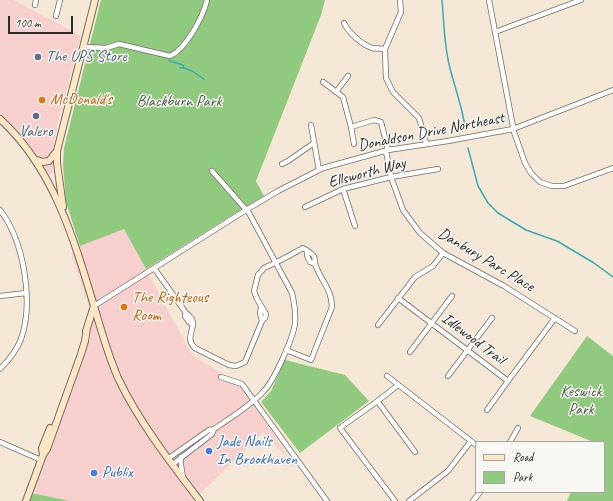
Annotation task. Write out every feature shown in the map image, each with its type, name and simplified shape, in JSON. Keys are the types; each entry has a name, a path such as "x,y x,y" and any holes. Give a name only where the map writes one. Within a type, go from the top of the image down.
{"main road":[{"path":"65,217 58,180 56,163 57,151 95,0"},
{"path":"0,119 16,135 34,158 65,217 75,244 104,340 118,378 143,422 200,501"},
{"path":"34,158 43,162 49,161 57,151"},
{"path":"42,171 48,176 58,180"},
{"path":"26,501 42,457 42,448 94,306"}],"street":[{"path":"56,16 60,0"},
{"path":"83,47 106,48 119,44 170,56 176,54 190,36 201,18 208,0"},
{"path":"400,0 401,12 385,49 386,78 389,86 400,101 419,118 426,143"},
{"path":"489,0 513,129 525,163 531,173 540,182 552,186 564,186 613,168"},
{"path":"495,32 581,0"},
{"path":"344,23 348,30 366,45 373,48 385,49"},
{"path":"336,92 348,76"},
{"path":"323,82 343,97 354,144"},
{"name":"Donaldson Drive Northeast","path":"94,306 246,210 278,191 319,170 387,150 513,129 613,90"},
{"name":"Danbury Parc Place","path":"351,127 374,120 381,122 391,177 403,210 420,233 443,253 504,286 575,331"},
{"path":"311,125 319,170"},
{"path":"282,164 314,143"},
{"name":"Ellsworth Way","path":"305,207 343,189 391,177 438,169"},
{"path":"170,461 209,430 214,429 264,391 273,379 286,350 295,323 292,292 246,210 212,171"},
{"path":"343,189 355,226"},
{"path":"0,210 12,230 18,246 24,274 26,293 26,310 21,339 15,350 0,369"},
{"path":"154,268 193,324 189,339 192,345 195,348 230,365 236,366 245,362 262,322 260,313 261,308 254,291 258,275 264,268 303,248 307,252 312,253 315,264 330,293 332,307 311,360 286,350"},
{"path":"378,325 415,277 433,266 443,253"},
{"path":"0,296 26,293"},
{"path":"410,352 452,296"},
{"name":"Idlewood Trail","path":"398,298 508,381 555,318"},
{"path":"448,376 492,318"},
{"path":"387,376 475,444"},
{"path":"220,377 242,384 327,501"},
{"path":"487,410 508,381"},
{"path":"395,501 340,428 369,406 378,402 398,386"},
{"path":"378,402 415,452"},
{"path":"511,441 518,428"},
{"path":"170,461 181,457 212,434 214,429"},
{"path":"409,501 448,471 471,441"},
{"path":"0,442 42,457"},
{"path":"181,457 183,478"},
{"path":"473,501 479,493"}],"shaded area":[{"path":"0,0 14,0 81,36 58,122 53,149 53,171 45,180 34,163 0,124"},
{"path":"124,228 192,355 224,375 238,381 289,458 262,433 193,501 70,501 31,493 80,354 89,307 71,253 80,246"}],"green space":[{"name":"Blackburn Park","path":"101,0 325,0 321,15 256,181 264,196 146,269 124,229 80,246 66,202 63,165 64,148"},
{"name":"Keswick Park","path":"587,336 613,356 613,501 567,501 571,493 605,493 605,441 591,441 530,416"},
{"path":"285,360 345,375 369,401 300,453 261,402 271,391"},
{"path":"31,493 70,501 27,501"}],"waterway":[{"path":"442,0 447,56 465,127"},
{"path":"169,60 183,65 184,68 192,71 204,79"},
{"path":"468,148 478,186 488,203 498,213 526,230 557,241 594,263 613,277"}],"place":[{"name":"The UPS Store","path":"38,57"},
{"name":"McDonald's","path":"42,100"},
{"name":"Valero","path":"36,116"},
{"name":"The Righteous Room","path":"124,307"},
{"name":"Jade Nails In Brookhaven","path":"209,451"},
{"name":"Publix","path":"94,473"}]}
